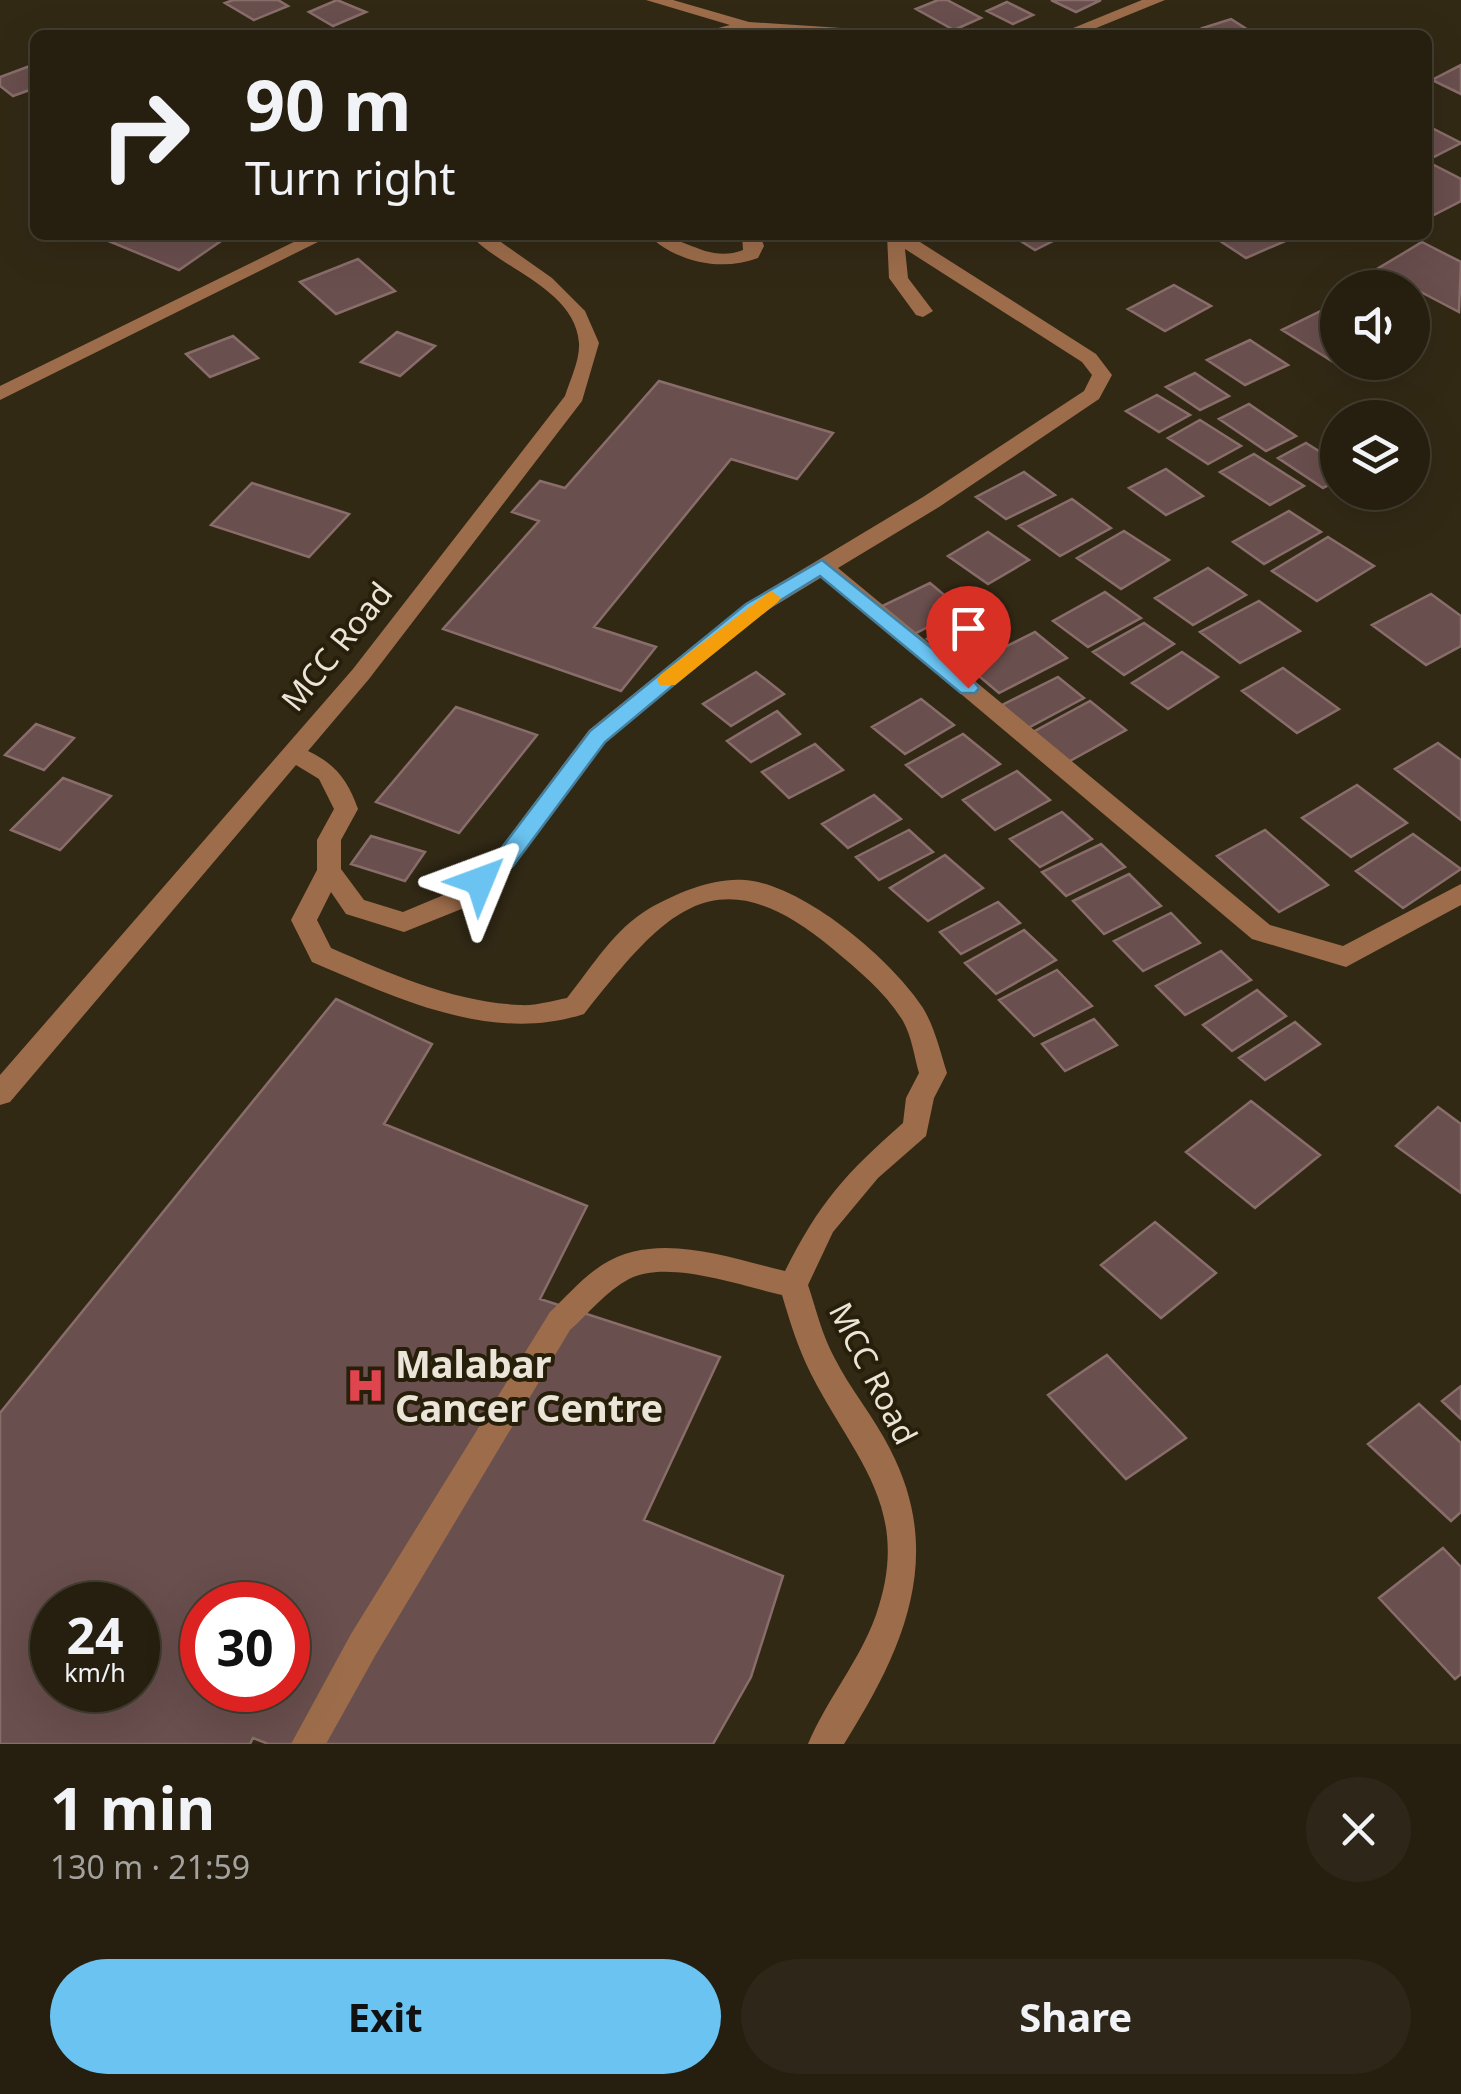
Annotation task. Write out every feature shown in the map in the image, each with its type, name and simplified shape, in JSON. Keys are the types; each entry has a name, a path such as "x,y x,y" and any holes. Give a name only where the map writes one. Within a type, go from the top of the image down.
{"street":[{"path":"654,0 784,30"},
{"path":"1077,30 1157,0"},
{"path":"730,30 755,26"},
{"path":"0,394 314,240"},
{"name":"MCC Road","path":"0,1094 362,674 575,397 589,345 583,319 564,298 486,240"},
{"path":"666,240 702,258 724,261 751,254 753,240"},
{"path":"896,240 897,278 908,297 923,310"},
{"path":"292,754 322,766 337,783 346,809 329,840 328,870 355,907 404,922 455,901 505,860 598,736 753,608 1062,419 1092,396 1102,375 1089,358 903,240"},
{"path":"822,566 1261,932 1346,958 1461,893"},
{"name":"MCC Road","path":"328,870 304,920 321,956 390,986 468,1008 523,1016 575,1007 638,928 717,892 748,889 779,902 856,952 914,1015 933,1073 920,1098 916,1128 868,1170 822,1224 793,1286 816,1352 882,1463 898,1510 904,1577 888,1635 825,1744"},
{"path":"308,1744 363,1645 560,1321 604,1281 631,1265 668,1260 793,1286"}],"building":[{"path":"278,0 288,6 254,20 225,3"},
{"path":"337,0 366,12 333,26 309,12"},
{"path":"947,0 981,18 954,30 916,9"},
{"path":"1051,0 1101,0 1076,12"},
{"path":"1007,2 1033,15 1013,24 987,11"},
{"path":"1231,19 1248,30 1206,30 1203,28"},
{"path":"1461,65 1461,94 1432,80"},
{"path":"30,66 30,90 13,96 0,86 0,77"},
{"path":"1432,128 1461,143 1432,158"},
{"path":"1432,166 1461,179 1461,201 1432,216"},
{"path":"106,240 221,241 179,270"},
{"path":"1019,240 1055,240 1035,250"},
{"path":"1219,240 1287,240 1246,258"},
{"path":"1422,242 1461,262 1459,312 1430,297 1430,270 1377,269"},
{"path":"358,259 395,291 336,314 300,282"},
{"path":"1174,285 1211,306 1165,331 1128,309"},
{"path":"1320,311 1320,354 1282,330"},
{"path":"397,332 435,346 400,376 361,362"},
{"path":"233,336 258,358 210,377 186,354"},
{"path":"1250,340 1288,365 1245,385 1207,360"},
{"path":"1195,373 1229,396 1200,410 1166,387"},
{"path":"659,381 833,433 797,479 731,459 594,627 656,647 621,691 443,629 539,521 512,512 540,481 565,488"},
{"path":"1157,395 1190,415 1159,432 1126,411"},
{"path":"1249,404 1296,436 1266,451 1219,419"},
{"path":"1200,420 1241,446 1208,464 1168,438"},
{"path":"1306,443 1320,452 1320,486 1278,458"},
{"path":"1254,454 1304,486 1270,505 1220,472"},
{"path":"1166,469 1203,496 1166,515 1129,488"},
{"path":"1024,472 1055,495 1006,519 976,497"},
{"path":"252,483 349,514 309,557 211,525"},
{"path":"1072,499 1111,528 1060,556 1019,526"},
{"path":"1289,511 1321,532 1264,564 1233,542"},
{"path":"1124,531 1169,560 1121,589 1077,558"},
{"path":"988,532 1029,560 988,584 948,556"},
{"path":"1328,537 1374,566 1317,601 1272,571"},
{"path":"1208,568 1246,595 1193,625 1155,598"},
{"path":"930,583 962,610 910,636 878,608"},
{"path":"1105,592 1141,618 1088,647 1053,621"},
{"path":"1431,594 1461,616 1461,646 1426,665 1372,625"},
{"path":"1259,601 1300,631 1240,663 1200,632"},
{"path":"972,614 1001,636 956,661 927,639"},
{"path":"1144,623 1174,644 1124,675 1093,652"},
{"path":"1035,632 1067,658 999,693 967,666"},
{"path":"1182,652 1218,677 1168,709 1132,683"},
{"path":"1283,668 1339,709 1297,733 1242,691"},
{"path":"756,672 784,694 731,726 703,704"},
{"path":"1058,677 1084,698 1028,728 1002,705"},
{"path":"921,699 954,725 905,754 872,727"},
{"path":"1090,701 1126,730 1068,762 1033,732"},
{"path":"456,707 537,735 459,833 376,802"},
{"path":"777,711 800,734 751,762 727,741"},
{"path":"36,724 74,738 44,770 5,755"},
{"path":"963,734 1000,764 942,797 906,765"},
{"path":"1438,743 1461,760 1461,820 1395,769"},
{"path":"815,744 843,770 789,798 762,772"},
{"path":"1017,771 1050,800 995,830 963,800"},
{"path":"63,778 111,796 60,850 11,830"},
{"path":"1357,785 1407,823 1351,857 1302,818"},
{"path":"874,795 901,819 848,848 822,824"},
{"path":"1062,812 1092,839 1040,867 1010,839"},
{"path":"909,830 933,852 879,880 856,857"},
{"path":"1265,830 1328,885 1279,912 1217,856"},
{"path":"1413,834 1461,869 1403,908 1356,871"},
{"path":"371,836 425,852 405,881 351,864"},
{"path":"1101,844 1125,867 1066,896 1042,872"},
{"path":"945,855 983,888 928,921 890,888"},
{"path":"1129,874 1161,906 1104,934 1073,901"},
{"path":"998,902 1020,923 961,954 940,932"},
{"path":"1171,913 1200,943 1143,971 1114,941"},
{"path":"1024,930 1056,960 996,994 965,963"},
{"path":"1221,951 1251,980 1185,1015 1156,986"},
{"path":"1057,970 1092,1006 1034,1036 999,1000"},
{"path":"1257,990 1286,1016 1232,1051 1203,1025"},
{"name":"Malabar Cancer Centre","path":"336,999 432,1044 384,1124 587,1206 540,1299 720,1357 644,1520 783,1576 751,1677 713,1744 268,1744 253,1738 250,1744 0,1744 0,1413"},
{"path":"1094,1019 1117,1045 1065,1071 1042,1044"},
{"path":"1295,1022 1320,1044 1265,1080 1239,1058"},
{"path":"1251,1101 1320,1155 1255,1208 1186,1152"},
{"path":"1438,1107 1461,1124 1461,1193 1396,1146"},
{"path":"1155,1222 1216,1273 1161,1318 1101,1265"},
{"path":"1107,1355 1186,1438 1126,1479 1048,1395"},
{"path":"1461,1386 1461,1419 1442,1401"},
{"path":"1419,1404 1461,1443 1461,1512 1451,1521 1368,1444"},
{"path":"1443,1548 1461,1567 1461,1674 1455,1679 1379,1598"}],"slow traffic":[{"path":"668,680 753,608 771,598"}],"place":[{"name":"Malabar Cancer Centre","path":"365,1385"}],"route":[{"path":"480,881 505,860 598,736 753,608 822,566 968,688"}]}
